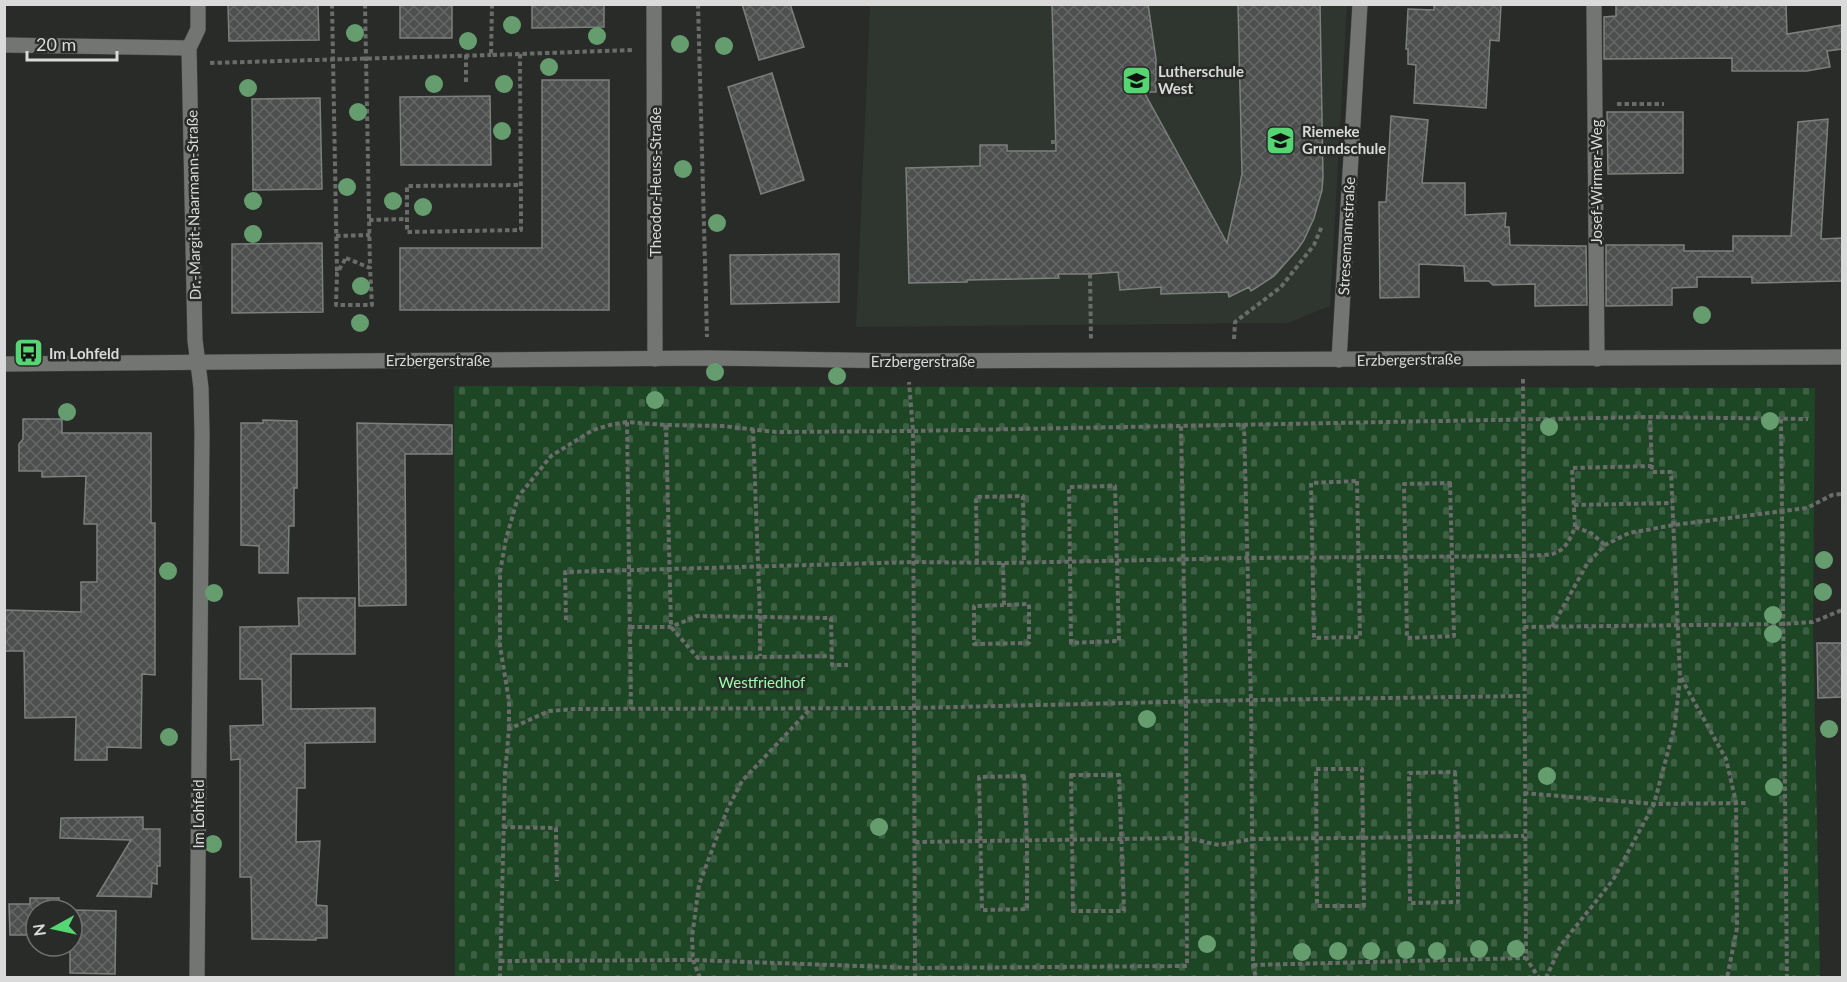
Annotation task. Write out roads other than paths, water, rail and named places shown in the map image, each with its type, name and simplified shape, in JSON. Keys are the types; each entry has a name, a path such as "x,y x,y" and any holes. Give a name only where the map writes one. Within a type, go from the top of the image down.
{"street":[{"name":"Dr.-Margit-Naarmann-Straße","path":"198,4 198,29 189,48 195,340 198,363"},
{"name":"Theodor-Heuss-Straße","path":"654,4 655,359"},
{"name":"Stresemannstraße","path":"1339,360 1360,4"},
{"name":"Josef-Wirmer-Weg","path":"1594,4 1597,359"},
{"path":"4,45 189,48"},
{"name":"Erzbergerstraße","path":"4,364 707,358 1091,361 1842,357"},
{"name":"Im Lohfeld","path":"196,978 202,434 198,363"}],"place":[{"name":"Lutherschule West","path":"1137,80"},
{"name":"Riemeke Grundschule","path":"1281,140"},
{"name":"Im Lohfeld","path":"28,353"}],"park label":[{"name":"Westfriedhof","path":"762,682"}]}
